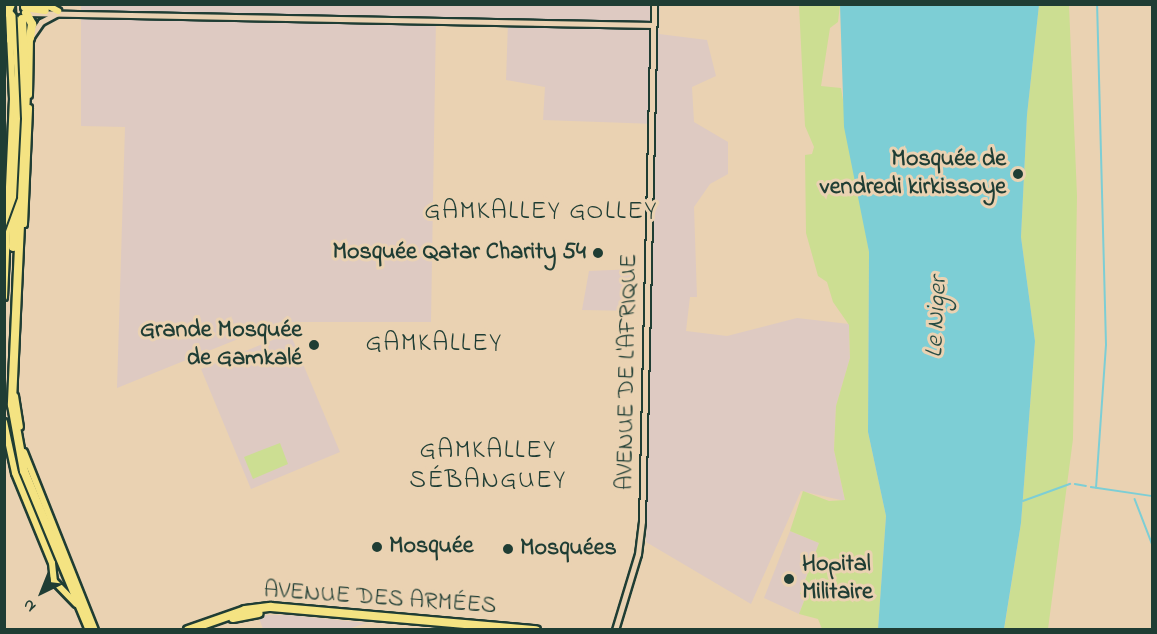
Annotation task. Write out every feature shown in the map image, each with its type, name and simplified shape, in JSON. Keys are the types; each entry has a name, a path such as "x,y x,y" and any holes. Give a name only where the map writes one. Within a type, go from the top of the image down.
{"highway":[{"path":"17,10 45,7"},
{"path":"17,10 32,24 30,38"},
{"path":"11,40 17,10"},
{"path":"17,10 19,78 8,415 22,478 85,630"},
{"path":"17,10 26,93 12,405 24,471 90,630"},
{"name":"AVENUE DES ARMÉES","path":"188,630 245,609 271,607 536,630"},
{"name":"AVENUE DES ARMÉES","path":"201,630 232,618 274,612 487,630"}],"main road":[{"path":"45,7 60,11"},
{"path":"30,38 15,398 32,478 95,630"},
{"path":"4,297 11,40"},
{"path":"4,422 15,473 52,563 54,581 76,604"}],"street":[{"name":"AVENUE DE L'AFRIQUE","path":"615,630 638,554 642,521 654,4"},
{"path":"30,38 41,22 60,11 653,25"}],"shaded area":[{"path":"81,5 660,5 659,34 707,40 716,76 692,87 694,122 728,142 728,174 710,184 694,207 697,297 690,297 686,331 727,336 797,318 849,324 850,358 836,406 834,450 845,501 801,491 751,604 646,542 656,124 543,120 545,87 506,80 508,22 436,19 431,322 280,322 117,388 125,127 81,126"},
{"path":"635,269 636,311 582,310 589,271"},
{"path":"290,333 340,452 251,489 201,369"},
{"name":"Hopital Militaire","path":"790,531 819,543 800,593 806,596 799,614 764,598"},
{"path":"258,615 289,615 367,623 348,629 263,629"}],"green space":[{"path":"799,5 840,5 838,22 830,28 821,86 841,88 869,252 868,432 886,516 878,629 822,629 818,619 799,614 806,596 800,594 819,543 790,531 803,491 829,501 845,500 834,450 836,406 850,358 849,325 833,302 827,282 818,276 806,233 805,155 812,154 814,147 805,126"},
{"path":"1039,5 1069,5 1077,196 1073,439 1048,629 1004,630 1021,523 1035,341 1021,237 1027,115"},
{"path":"280,443 288,464 253,479 244,457"}],"water":[{"name":"Le Niger","path":"840,5 1039,5 1027,115 1021,237 1035,341 1021,523 1004,629 878,629 886,516 868,432 869,252 844,127"}],"waterway":[{"path":"1096,488 1106,345 1097,4"},
{"path":"1023,501 1070,484"},
{"path":"1075,484 1086,486"},
{"path":"1091,487 1152,496"},
{"path":"1135,499 1152,543"}],"railway":[{"path":"4,234 17,198 21,119 16,4"}],"place":[{"name":"Mosquée de vendredi kirkissoye","path":"1018,174"},
{"name":"Mosquée Qatar Charity 54","path":"598,253"},
{"name":"Grande Mosquée de Gamkalé","path":"314,345"},
{"name":"Mosquée","path":"377,547"},
{"name":"Mosquées","path":"508,549"},
{"name":"Hopital Militaire","path":"789,579"}],"district":[{"name":"GAMKALLEY GOLLEY","path":"541,213"},
{"name":"GAMKALLEY","path":"434,345"},
{"name":"GAMKALLEY SÉBANGUEY","path":"488,466"}]}
